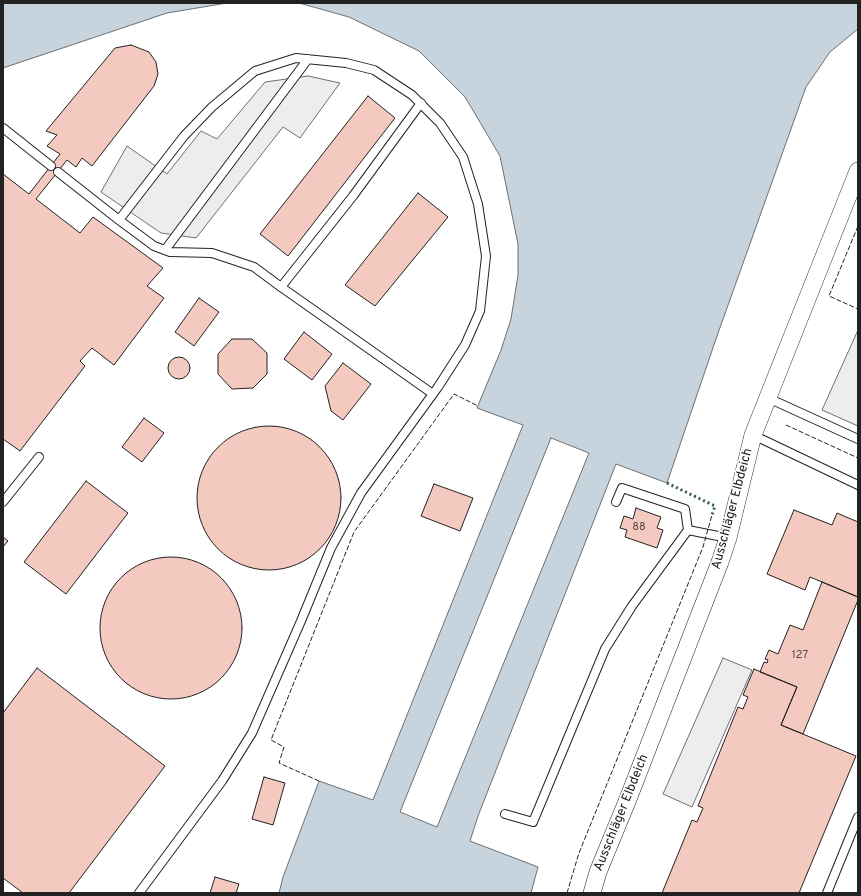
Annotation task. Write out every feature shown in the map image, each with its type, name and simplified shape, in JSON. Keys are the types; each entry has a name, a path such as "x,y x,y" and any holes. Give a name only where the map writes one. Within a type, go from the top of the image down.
{"street":[{"name":"Ausschläger Elbdeich","path":"592,893 598,872 714,581 728,538 753,435 858,171"}],"lane":[{"path":"119,220 184,136 212,106 255,70 296,58 346,62 374,70 412,95 440,123 463,157 478,204 486,256 480,311 465,345 433,394 361,493 330,548 301,621 252,733 222,781 139,893"},
{"path":"165,250 308,59"},
{"path":"281,287 353,196 420,103"},
{"path":"3,128 50,166"},
{"path":"58,172 154,246 165,250 183,253 212,253 254,267 433,394"},
{"path":"768,398 858,439"},
{"path":"753,435 858,484"},
{"path":"3,502 40,457"},
{"path":"505,814 533,822 605,649 632,606 688,530 685,509 622,488 616,502"},
{"path":"688,530 728,538"},
{"path":"827,893 858,817"}],"shaded area":[{"path":"3,3 227,3 167,13 3,68"},
{"path":"299,3 858,3 858,29 830,52 806,87 717,336 667,483 616,464 478,816 470,841 538,867 531,893 279,893 283,877 319,781 373,800 523,425 477,408 501,350 511,319 518,275 518,244 500,156 465,97 419,51 349,17","holes":["551,438 589,453 437,827 400,812"]},
{"path":"308,76 340,83 300,138 283,127 196,238 161,233 101,192 127,146 167,174 201,131 217,139 265,82"},
{"path":"858,330 858,426 822,410"},
{"path":"723,658 752,670 692,807 663,794"}],"building":[{"path":"131,45 149,52 156,62 158,74 154,86 92,166 82,158 76,167 67,160 36,199 80,233 93,217 163,268 147,286 164,298 114,365 92,348 80,361 85,366 20,451 3,439 3,174 29,194 60,154 47,146 57,135 46,131 115,48"},
{"path":"368,96 395,118 288,256 260,234"},
{"path":"418,193 448,217 375,306 345,285"},
{"path":"199,298 219,312 194,346 175,332"},
{"path":"304,332 332,354 312,380 284,359"},
{"path":"232,339 252,339 267,353 267,374 253,388 232,389 218,374 218,354"},
{"path":"175,357 183,357 190,364 190,372 183,379 175,379 168,372 168,364"},
{"path":"343,363 371,384 343,420 331,411 325,386"},
{"path":"144,418 164,433 142,462 122,447"},
{"path":"262,426 276,426 303,434 315,442 325,452 336,470 340,484 340,512 336,526 325,544 315,554 297,565 276,570 262,570 235,562 223,554 213,544 202,526 197,505 197,491 205,464 213,452 223,442 241,431"},
{"path":"86,481 128,513 66,594 24,562"},
{"path":"434,484 473,498 460,531 421,516"},
{"path":"636,508 661,517 657,528 663,530 657,548 625,537 627,530 620,528 624,516 633,519"},
{"path":"794,510 832,525 837,513 858,522 858,597 810,577 805,590 767,574"},
{"path":"3,537 8,541 3,547"},
{"path":"171,557 198,563 216,573 226,583 236,601 242,628 236,655 226,673 216,683 198,693 171,699 144,693 126,683 116,673 106,655 100,628 106,601 116,583 126,573 144,563"},
{"path":"822,582 858,597 858,600 803,734 781,725 797,687 760,672 764,662 767,663 768,660 765,659 769,650 778,654 790,625 803,630"},
{"path":"37,668 165,766 69,893 23,893 3,878 3,713"},
{"path":"754,669 797,687 781,725 856,756 799,893 662,893 692,820 697,822 703,808 698,806 738,707 743,709 748,697 743,695"},
{"path":"264,777 285,783 273,825 252,819"},
{"path":"215,877 239,884 236,893 210,893"}],"hedge":[{"path":"667,483 715,506 712,515"}],"fence":[{"path":"858,226 829,296 858,309"},
{"path":"319,781 279,763 284,747 271,740 354,532 454,394 478,406"},
{"path":"786,425 858,458"},
{"path":"567,893 579,853 703,547 712,515"}]}
